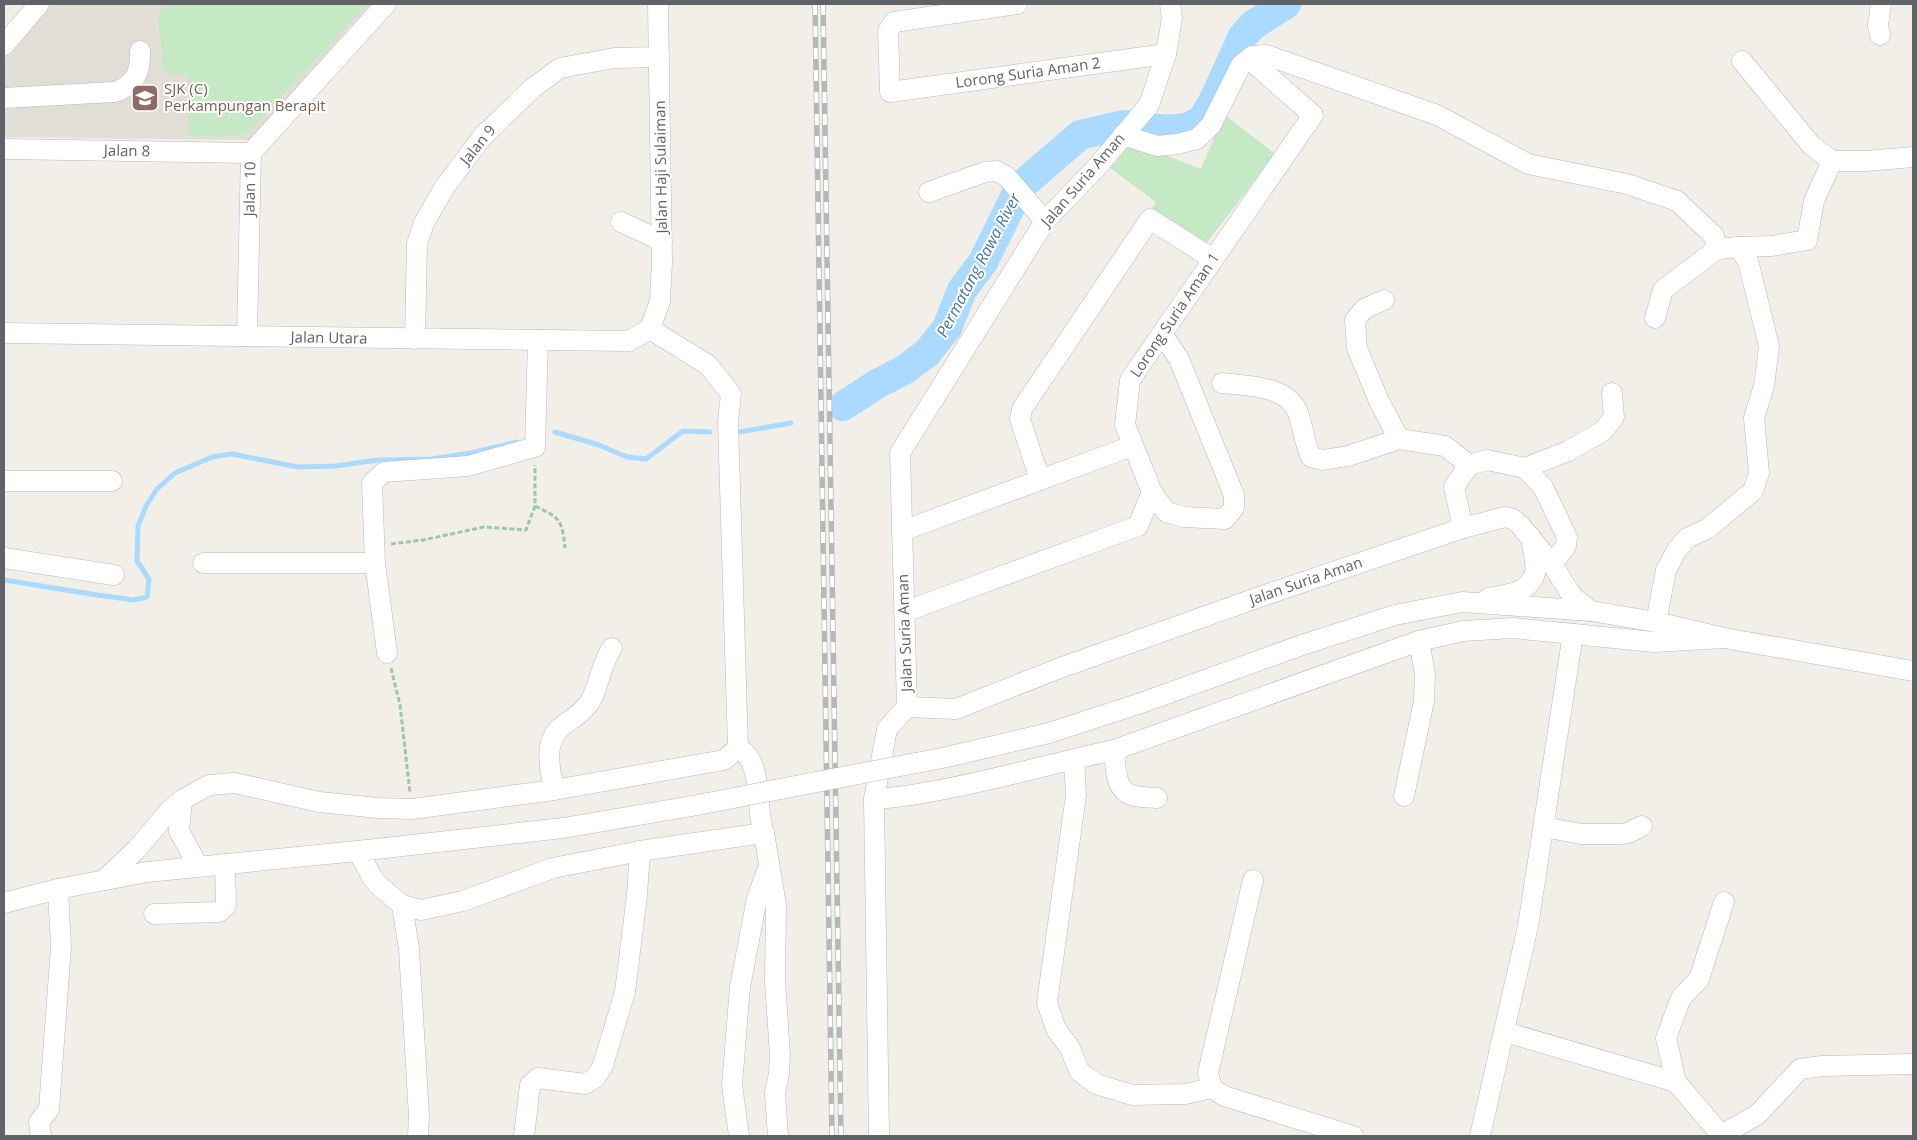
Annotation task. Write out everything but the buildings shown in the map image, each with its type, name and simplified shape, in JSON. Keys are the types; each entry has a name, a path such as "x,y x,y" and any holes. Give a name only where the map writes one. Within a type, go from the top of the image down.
{"street":[{"path":"4,44 39,4"},
{"name":"Jalan 10","path":"247,336 251,153 386,4"},
{"name":"Jalan Haji Sulaiman","path":"650,329 660,301 662,241 658,4"},
{"name":"Lorong Suria Aman 2","path":"1017,4 894,22 888,31 890,92 1166,54"},
{"name":"Jalan Suria Aman","path":"1170,4 1172,18 1166,54 1150,105 1097,167 1045,221 900,453 907,707 956,709 1060,668 1216,612 1463,528 1505,517 1513,519 1531,537 1552,564 1572,596 1591,611"},
{"path":"1880,35 1878,25 1882,4"},
{"path":"4,98 114,92 125,89 135,78 140,60 140,51"},
{"path":"1123,135 1158,146 1178,144 1197,139 1211,126 1241,65 1252,56 1266,55 1437,115 1528,164 1627,184 1677,201 1714,236 1717,248"},
{"name":"Jalan 9","path":"415,339 417,244 424,223 444,188 483,136 534,87 560,68 614,58 659,57"},
{"name":"Lorong Suria Aman 1","path":"1162,334 1179,359 1234,496 1234,508 1225,519 1184,517 1166,512 1152,492 1125,426 1130,380 1313,115 1249,59"},
{"path":"1742,61 1810,144 1832,161 1866,161 1913,157"},
{"name":"Jalan 8","path":"4,149 251,153"},
{"path":"1655,318 1663,290 1717,248 1772,246 1807,240 1814,201 1832,161"},
{"path":"929,192 986,172 996,171 1006,176 1045,221"},
{"path":"1040,480 1020,419 1022,409 1150,219 1213,259"},
{"path":"621,222 662,241"},
{"path":"1656,622 1666,570 1677,550 1687,538 1707,529 1753,491 1759,473 1754,418 1764,386 1769,346 1748,261 1738,247"},
{"path":"1384,300 1364,309 1355,320 1357,348 1380,401 1399,438"},
{"path":"650,329 708,365 731,394 728,422 738,748"},
{"name":"Jalan Utara","path":"4,334 629,342 650,329"},
{"path":"388,653 375,555 372,482 384,472 468,466 535,447 538,340"},
{"path":"1222,383 1260,387 1289,397 1299,414 1304,442 1311,457 1323,460 1348,456 1399,438 1445,446 1469,465"},
{"path":"1463,528 1454,488 1469,465 1487,460 1525,468 1568,451 1603,432 1614,417 1612,393"},
{"path":"902,531 1132,446"},
{"path":"1525,468 1543,487 1567,537 1566,546 1552,564"},
{"path":"4,481 112,481"},
{"path":"904,612 1138,526 1152,492"},
{"path":"4,903 58,889 147,872 563,828 947,757 1049,733 1141,703 1302,645 1395,615 1502,595 1526,587 1535,573 1531,537"},
{"path":"203,564 375,555"},
{"path":"4,558 114,575"},
{"path":"1462,602 1591,611 1656,622 1724,638 1913,671"},
{"path":"874,799 898,798 995,779 1114,750 1419,641 1463,631 1514,628 1654,642 1724,638"},
{"path":"1480,1136 1528,926 1573,634"},
{"path":"1404,796 1424,701 1425,674 1419,641"},
{"path":"554,790 549,759 552,740 559,729 585,708 592,698 604,659 612,648"},
{"path":"879,1136 874,799 886,729 907,707"},
{"path":"104,880 137,849 170,810 182,800 209,784 235,783 319,802 378,808 412,809 554,790 724,760 738,748"},
{"path":"738,748 743,751 753,766 757,784 760,822 764,833 776,905 775,981 780,1055 776,1093 778,1136"},
{"path":"1114,750 1117,776 1123,789 1130,794 1158,798"},
{"path":"1074,759 1076,795 1047,1003 1056,1029 1070,1048 1079,1071 1096,1084 1132,1095 1185,1094 1212,1088"},
{"path":"182,800 179,832 198,866"},
{"path":"1544,827 1581,834 1621,834 1628,833 1642,826"},
{"path":"363,850 372,877 402,905 421,910 463,901 553,868 640,851 764,833"},
{"path":"524,1136 530,1085 538,1078 585,1084 596,1077 602,1065 625,992 637,895 640,851"},
{"path":"154,914 219,912 226,906 225,864"},
{"path":"739,1136 732,1085 740,987 757,898 769,866"},
{"path":"1253,880 1208,1073 1212,1088 1224,1096 1353,1136"},
{"path":"41,1136 39,1122 49,1109 60,956 58,889"},
{"path":"1724,902 1699,979 1681,998 1666,1038 1676,1082 1722,1136 1757,1115 1800,1069 1822,1066 1913,1064"},
{"path":"402,905 409,949 419,1116 418,1136"},
{"path":"1505,1032 1676,1082"}],"path":[{"path":"375,555 423,540 484,527 526,530 535,506 535,447"},
{"path":"535,506 553,514 563,526 565,548"},
{"path":"388,653 400,705 412,809"}],"shaded area":[{"name":"SJK (C) Perkampungan Berapit","path":"51,4 371,4 249,140 4,137 4,58"}],"green space":[{"path":"167,4 367,4 246,135 189,136 188,74 164,75 158,15"},
{"path":"1224,114 1275,154 1205,245 1151,210 1156,202 1110,168 1132,142 1201,169"}],"waterway":[{"name":"Permatang Rawa River","path":"843,406 877,384 904,370 927,353 947,328 962,290 983,262 1020,187 1080,135 1123,125 1168,130 1187,128 1202,120 1213,102 1243,36 1253,25 1286,4"},
{"name":"Permatang Rawa River","path":"740,432 791,423"},
{"name":"Permatang Rawa River","path":"555,432 599,445 627,457 646,459 683,431 710,432"},
{"name":"Permatang Rawa River","path":"4,580 134,600 147,597 149,579 137,561 138,526 146,506 157,489 175,473 212,457 232,454 298,467 335,466 378,460 432,459 471,453 517,442"}],"railway":[{"path":"815,4 832,1136"},
{"path":"823,4 841,1136"}],"place":[{"name":"SJK (C) Perkampungan Berapit","path":"145,98"}]}
